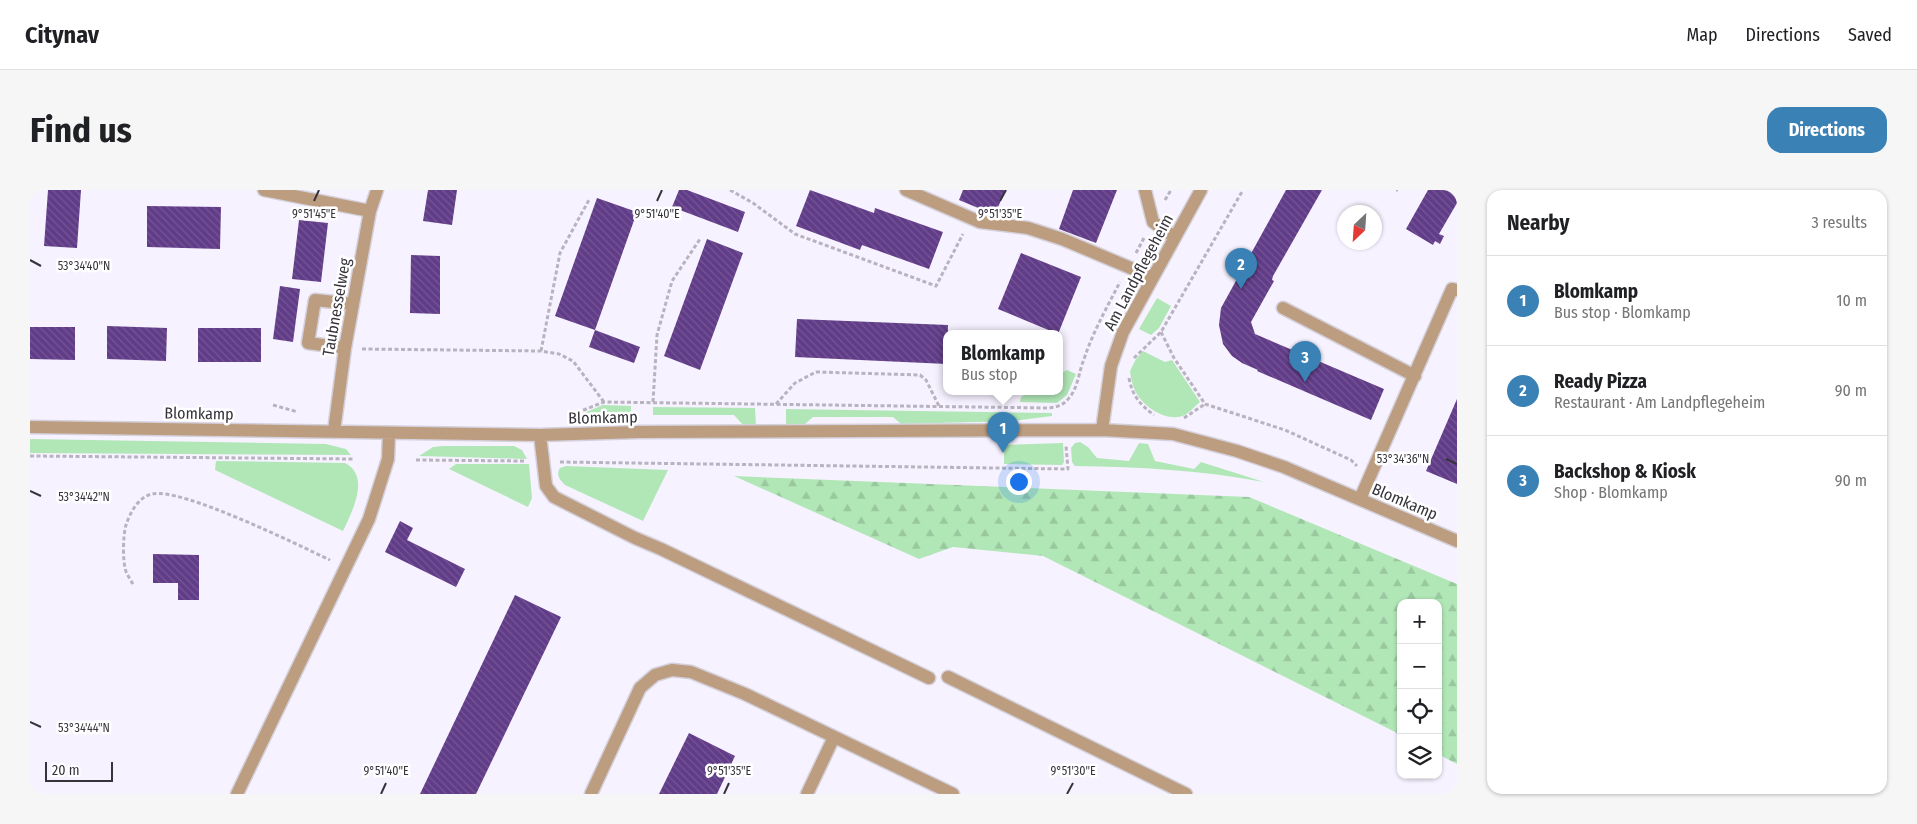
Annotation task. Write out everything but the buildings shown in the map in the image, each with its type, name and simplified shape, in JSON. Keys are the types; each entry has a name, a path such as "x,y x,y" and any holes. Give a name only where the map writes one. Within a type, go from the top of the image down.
{"street":[{"path":"264,190 370,211"},
{"name":"Taubnesselweg","path":"334,431 345,348 370,211 377,190"},
{"path":"906,190 980,222 1028,228 1062,239 1152,277"},
{"path":"1144,190 1153,222 1174,236"},
{"name":"Am Landpflegeheim","path":"1102,430 1111,366 1122,332 1201,190"},
{"path":"1360,499 1452,289 1457,290"},
{"path":"345,348 308,343 315,300 353,304"},
{"path":"1283,308 1414,376"},
{"name":"Blomkamp","path":"30,427 540,435 639,432 1102,430 1173,434 1237,451 1284,467 1457,541"},
{"path":"237,794 369,519 380,491 388,459 389,433"},
{"path":"540,435 546,486 554,498 928,678"},
{"path":"591,794 640,688 655,675 672,670 691,672 745,694 953,794"},
{"path":"948,678 1186,794"},
{"path":"807,794 834,737"}],"path":[{"path":"730,190 753,203 795,234 936,286 970,218"},
{"path":"360,348 541,351 560,354 572,360 604,402 1049,408 1060,406 1070,398 1075,389 1084,358 1094,336 1128,267 1171,190"},
{"path":"1131,363 1161,332 1243,190"},
{"path":"541,351 549,301 560,252 590,198"},
{"path":"653,402 657,335 672,282 700,239"},
{"path":"1161,332 1174,358 1205,404 1285,430 1351,460 1368,481"},
{"path":"776,404 795,383 816,372 920,376 926,380 939,406"},
{"path":"1128,372 1134,395 1144,408 1160,417"},
{"path":"1176,420 1185,418 1205,404"},
{"path":"273,405 305,414"},
{"path":"1060,406 1064,411"},
{"path":"416,460 1068,469 1066,443"},
{"path":"30,456 355,459"},
{"path":"133,584 126,573 125,529 131,512 151,494 163,494 199,502 347,568"}],"green space":[{"path":"1157,298 1171,306 1159,328 1151,335 1139,329"},
{"path":"1143,351 1165,362 1172,360 1200,402 1187,414 1178,417 1164,416 1145,404 1136,392 1130,371 1136,359"},
{"path":"1067,370 1076,374 1067,395 1057,403 1020,402 1021,397 1024,395 1063,395 1063,372"},
{"path":"603,405 631,406 631,420 567,420"},
{"path":"653,407 755,408 756,425 743,425 734,415 653,415"},
{"path":"786,409 1052,413 1052,416 1013,421 901,424 893,417 813,417 804,425 786,425"},
{"path":"30,439 326,444 346,449 351,455 30,453"},
{"path":"1080,442 1088,447 1097,458 1129,461 1139,443 1148,444 1155,461 1194,469 1201,462 1264,482 1170,470 1075,466 1072,462 1071,448 1075,443"},
{"path":"1063,443 1064,462 1062,465 1004,464 1004,445"},
{"path":"514,446 522,450 527,459 419,456 433,447"},
{"path":"216,461 345,463 353,469 357,476 357,495 343,531 215,470"},
{"path":"456,464 529,464 532,498 528,507 449,469"},
{"path":"566,466 668,470 643,521 565,485 558,473 560,468"},
{"path":"734,476 1249,497 1457,584 1457,764 1442,756 1442,599 1397,599 1397,733 1043,556 953,547 919,559"}],"place":[{"name":"Ready Pizza","path":"1241,289"},
{"name":"Backshop & Kiosk","path":"1305,382"},
{"name":"Blomkamp","path":"1003,453"}]}
